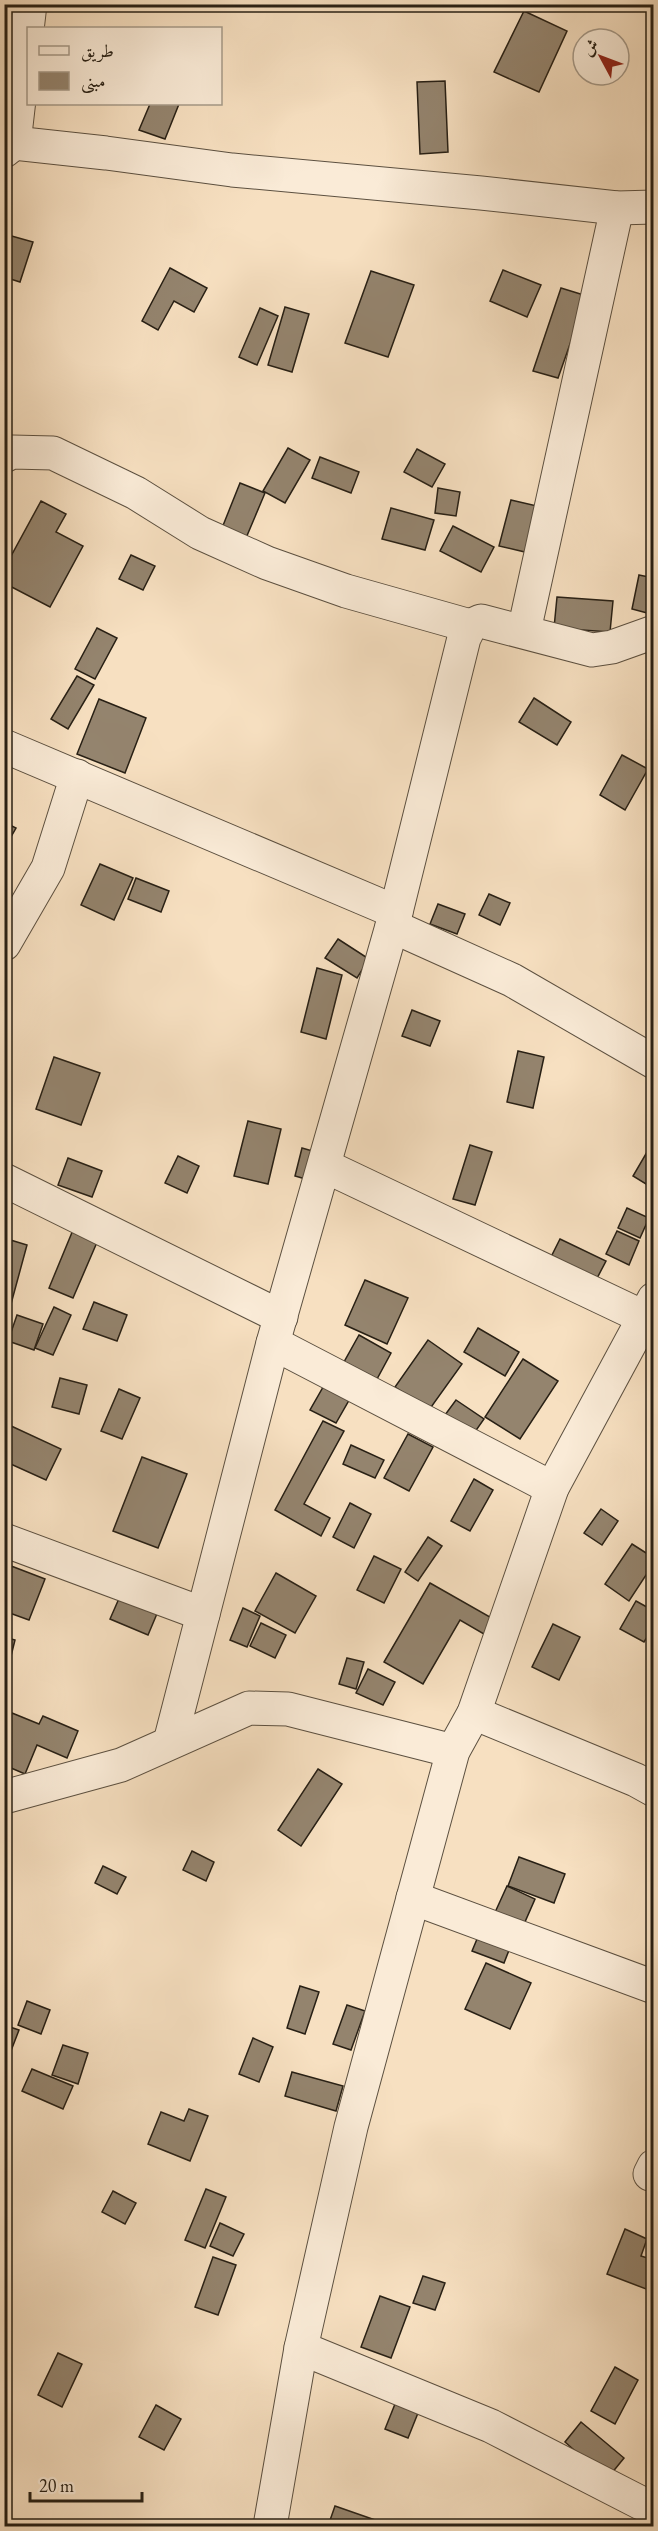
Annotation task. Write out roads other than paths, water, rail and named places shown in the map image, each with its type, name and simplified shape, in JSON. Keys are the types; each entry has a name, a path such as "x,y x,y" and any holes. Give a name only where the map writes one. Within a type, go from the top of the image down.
{"street":[{"path":"30,4 9,147 106,153 232,170 617,208 654,207"},
{"path":"524,631 617,208"},
{"path":"4,456 12,452 53,453 136,493 200,533 267,563 346,591 470,626"},
{"path":"170,1742 277,1330 394,919 464,638 470,626 481,621 592,650 612,647 654,632"},
{"path":"4,746 77,776 394,919 512,980 654,1062"},
{"path":"4,944 48,868 77,776"},
{"path":"270,2526 301,2348 351,2127 453,1751 474,1713 552,1488 651,1305 325,1166"},
{"path":"4,1180 277,1330 552,1488"},
{"path":"4,1540 203,1614"},
{"path":"4,1797 121,1765 249,1708 288,1709 453,1751"},
{"path":"474,1713 636,1780 654,1790"},
{"path":"413,1899 654,1987"},
{"path":"301,2348 491,2426 641,2503 654,2504"}]}
